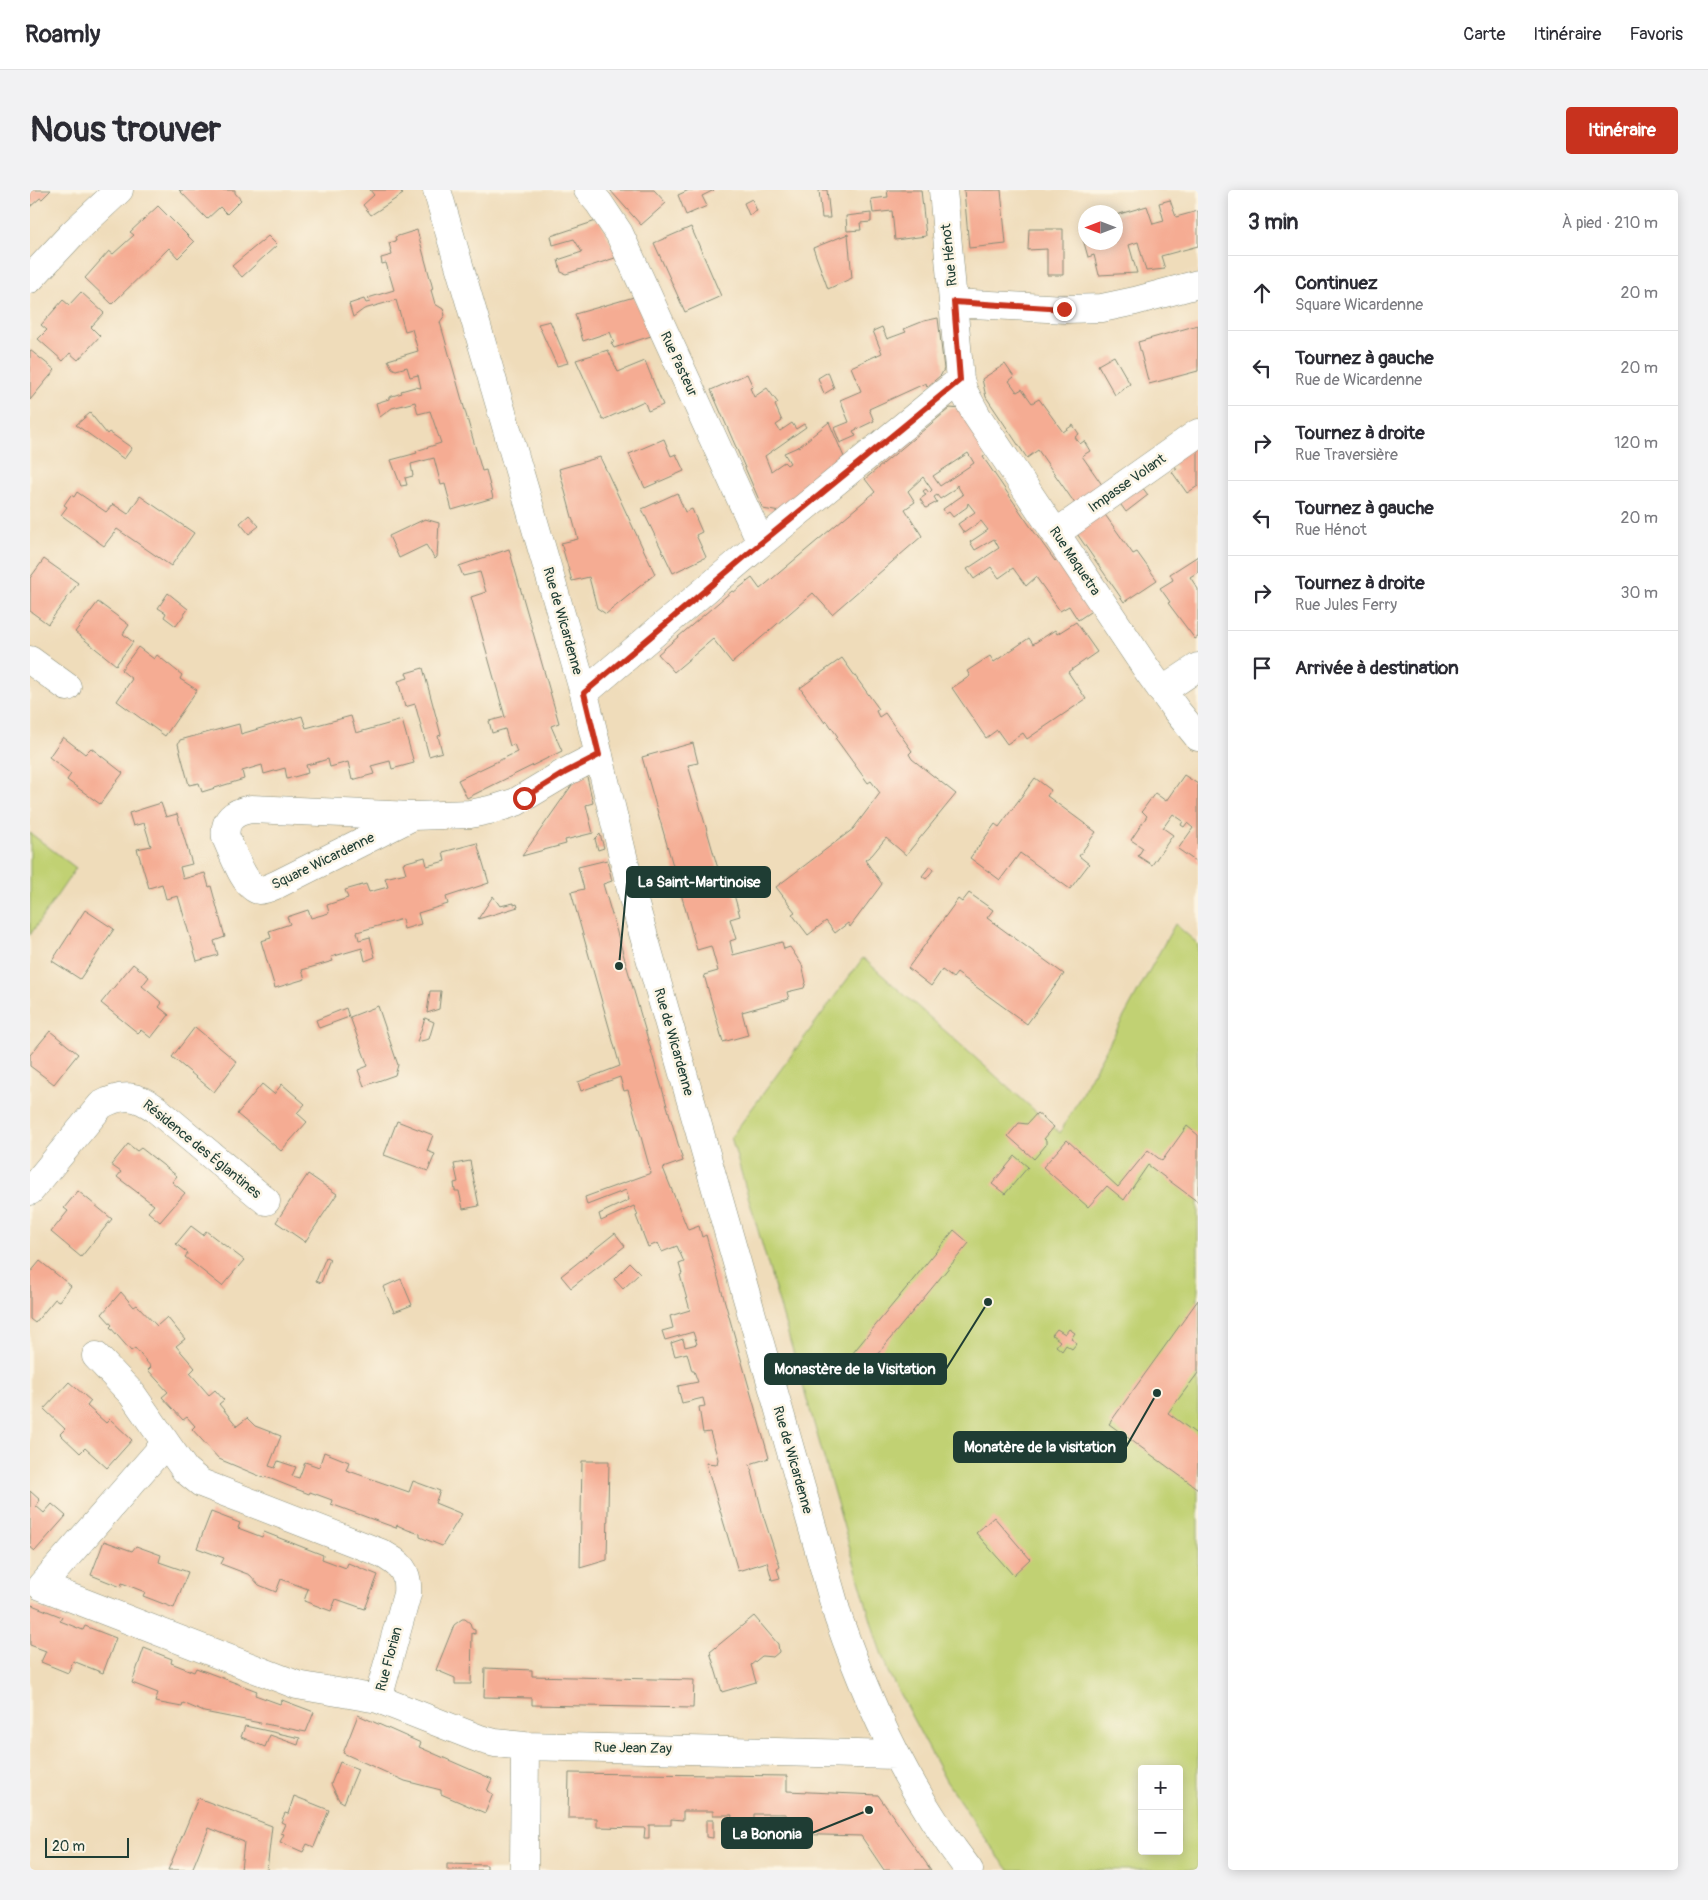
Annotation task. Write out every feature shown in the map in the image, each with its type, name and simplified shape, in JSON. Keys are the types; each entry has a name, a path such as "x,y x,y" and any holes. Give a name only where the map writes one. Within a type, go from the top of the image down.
{"street":[{"name":"Rue de Wicardenne","path":"437,190 584,693 633,898 830,1589 856,1669 896,1755 930,1815 969,1870"},
{"name":"Rue Pasteur","path":"588,190 619,233 761,543"},
{"name":"Rue Hénot","path":"943,190 960,380"},
{"path":"30,279 110,193"},
{"path":"954,302 1064,309 1102,308 1198,284"},
{"path":"584,693 761,543 960,380"},
{"name":"Rue Maquetra","path":"960,380 974,410 1162,691 1198,737"},
{"name":"Impasse Volant","path":"1056,533 1198,433"},
{"path":"30,660 67,687"},
{"path":"1162,691 1198,668"},
{"name":"Square Wicardenne","path":"413,816 278,884 259,890 252,888 246,880 226,838 228,821 231,817 243,810 251,809 413,816 470,814 511,804 599,755"},
{"name":"Résidence des Églantines","path":"30,1191 97,1109 110,1100 128,1097 145,1101 156,1109 266,1201"},
{"name":"Rue Florian","path":"96,1356 132,1394 185,1470 201,1483 381,1553 400,1566 406,1574 408,1582 407,1594 378,1699 297,1685 36,1584 166,1443"},
{"name":"Rue Jean Zay","path":"378,1699 480,1739 495,1743 525,1746 896,1755"},
{"path":"524,1870 525,1746"}],"green space":[{"path":"30,833 76,868 30,935"},
{"path":"1175,924 1198,944 1198,1870 1009,1870 946,1781 888,1672 876,1638 731,1137 863,958 1060,1133"}],"building":[{"path":"30,190 51,190 30,207"},
{"path":"179,190 235,190 235,193 241,200 227,214 220,207 207,219"},
{"path":"370,190 399,190 403,194 371,215 363,205 374,195"},
{"path":"610,190 654,190 666,203 641,225"},
{"path":"689,190 714,190 702,196 707,206 686,215 678,195"},
{"path":"819,190 827,190 830,218 822,218"},
{"path":"887,190 921,190 926,236 895,240 892,211 873,213 871,199 888,197"},
{"path":"964,190 1001,190 1006,244 969,248"},
{"path":"752,199 757,211 749,215 744,203"},
{"path":"1170,200 1176,217 1198,211 1198,246 1161,256 1165,269 1146,271 1138,242 1129,245 1137,273 1099,275 1094,255 1088,257 1086,250 1123,250 1123,213 1147,206 1153,224 1164,221 1159,203"},
{"path":"158,206 194,242 178,258 169,248 112,304 85,278 109,251 113,254 134,235 130,232"},
{"path":"871,213 871,222 860,223 861,230 847,231 846,216"},
{"path":"599,220 618,257 566,274 561,272 558,260 582,252 574,239 553,245 551,236"},
{"path":"691,227 721,296 685,312 654,243"},
{"path":"1029,229 1063,229 1063,275 1047,275 1047,249 1028,250"},
{"path":"417,230 433,289 431,290 435,304 443,309 445,315 440,322 482,471 486,470 493,498 452,510 445,484 441,485 434,458 411,464 413,476 405,478 407,485 401,486 391,460 417,453 416,451 441,443 430,411 418,414 415,402 392,408 380,417 376,403 402,393 401,391 415,387 421,388 418,375 410,377 407,367 396,370 392,368 388,360 418,351 412,329 405,331 396,300 364,309 353,317 349,304 364,299 366,303 370,302 368,298 394,290 386,263 382,264 381,258 392,255 389,243 396,241 395,237"},
{"path":"848,234 852,278 828,289 813,248"},
{"path":"268,236 277,245 242,277 232,266"},
{"path":"81,292 104,313 91,327 100,336 78,360 70,353 63,361 38,339 47,330 41,325 63,300 69,305"},
{"path":"634,297 651,336 614,348 611,343 614,342 610,332 583,341 575,314"},
{"path":"938,318 944,369 941,375 927,387 926,383 869,409 874,421 853,431 856,436 840,443 834,428 849,422 840,400 861,391 851,367 882,353 873,331 882,327 887,339 906,332 904,329"},
{"path":"550,321 568,363 557,366 538,324"},
{"path":"1198,325 1198,371 1149,384 1138,342"},
{"path":"30,350 55,370 30,400"},
{"path":"608,350 618,372 645,361 663,405 648,411 645,403 642,402 603,420 576,360"},
{"path":"1114,356 1130,384 1115,395 1098,365"},
{"path":"1005,364 1014,377 1009,381 1017,392 1022,389 1032,403 1039,399 1063,432 1073,425 1079,434 1075,437 1080,444 1084,441 1090,451 1082,456 1105,489 1078,508 1038,450 1027,458 986,397 982,379"},
{"path":"828,372 834,388 824,394 818,378"},
{"path":"747,374 753,387 750,388 754,397 767,388 778,403 775,405 782,421 776,425 780,431 792,423 796,429 804,424 806,427 765,456 771,471 784,462 787,465 790,463 784,453 800,446 829,422 844,457 780,512 763,509 711,390"},
{"path":"950,408 961,409 990,452 983,457 1055,561 1060,556 1096,608 1078,620 1069,606 1060,611 1036,577 1026,586 1013,568 999,578 991,567 974,579 967,569 999,548 994,539 975,550 970,542 988,530 981,521 964,533 958,524 975,512 968,503 967,507 953,517 949,512 946,514 943,509 963,495 957,485 954,490 940,499 937,495 934,497 937,502 926,508 920,499 926,495 923,491 926,489 929,493 932,490 923,477 908,491 915,502 905,509 922,536 832,614 813,593 732,663 713,639 674,672 658,654 732,591 734,592 752,578 760,589 875,492 865,479","holes":["968,453 974,463 940,486 933,476"]},
{"path":"90,413 107,434 109,432 132,448 124,459 76,425"},
{"path":"664,439 671,456 676,454 684,471 645,488 629,454"},
{"path":"1198,442 1198,486 1187,493 1172,472 1177,469 1171,461"},
{"path":"600,457 655,574 606,614 597,608 589,577 572,581 561,543 578,539 559,469"},
{"path":"1139,483 1148,495 1126,512 1116,498"},
{"path":"77,492 106,512 113,504 128,514 140,496 194,533 171,566 117,529 104,546 61,515 67,507 64,505 71,495 74,497"},
{"path":"677,493 685,512 692,509 702,532 696,535 706,557 673,573 642,509"},
{"path":"1101,509 1133,554 1137,552 1157,580 1124,602 1073,528"},
{"path":"249,515 259,526 249,534 240,523"},
{"path":"425,519 439,523 437,557 435,559 426,545 399,558 389,536"},
{"path":"509,549 559,723 551,726 562,751 467,798 458,780 517,752 514,744 510,746 505,729 492,733 489,721 505,717 471,597 486,592 480,572 463,576 459,566"},
{"path":"1198,556 1198,572 1190,577 1198,589 1198,637 1195,639 1168,603 1170,602 1160,588 1173,580 1170,574"},
{"path":"44,559 78,583 48,624 30,611 30,578"},
{"path":"168,593 188,609 176,626 164,617 166,613 158,608"},
{"path":"98,602 129,625 123,634 133,642 116,665 75,632"},
{"path":"1076,622 1097,652 1068,672 1086,699 1027,739 1023,733 1007,744 997,730 986,738 952,688 970,676 967,671 990,656 994,662 1029,638 1033,644 1055,630 1057,634"},
{"path":"138,647 154,659 157,655 182,675 180,679 197,690 165,736 117,701 132,679 121,670"},
{"path":"842,658 879,709 876,711 879,717 885,713 912,751 909,754 912,759 956,794 906,855 886,838 872,855 865,860 882,884 850,927 848,923 835,933 826,921 808,935 792,914 795,912 776,887 853,829 880,793 871,781 868,783 836,739 838,737 827,721 825,723 800,688"},
{"path":"423,668 441,735 438,736 442,752 429,756 415,704 405,707 398,681 408,678 406,673"},
{"path":"302,716 306,728 351,716 356,733 402,720 414,763 392,769 390,761 371,766 374,774 352,780 348,762 330,767 328,759 306,765 308,773 287,779 285,768 264,774 262,765 242,771 244,779 202,792 199,783 189,785 178,744 180,740 239,724 241,734"},
{"path":"63,737 85,754 91,748 123,773 100,804 67,780 71,774 49,757"},
{"path":"693,743 698,763 688,765 723,886 731,884 740,916 730,919 736,939 730,941 733,955 782,942 784,949 790,947 802,965 806,982 804,988 787,992 789,999 742,1012 748,1035 723,1042 704,975 718,971 711,946 697,950 642,757"},
{"path":"579,775 587,777 593,803 586,805 593,833 565,840 566,844 522,856"},
{"path":"1184,775 1198,784 1198,863 1178,849 1193,828 1187,823 1184,827 1181,825 1183,821 1173,814 1163,828 1173,835 1152,865 1138,856 1143,848 1131,840 1147,816 1142,811 1155,793 1166,801"},
{"path":"1035,778 1051,790 1047,796 1096,832 1079,856 1089,864 1070,889 1020,853 1000,880 970,858 995,824 999,827"},
{"path":"161,803 166,817 177,814 192,864 180,867 183,879 205,873 209,887 211,886 225,937 214,941 218,955 197,961 178,896 166,899 162,884 149,888 137,849 151,846 144,823 133,826 129,813"},
{"path":"600,834 604,848 598,850 595,839"},
{"path":"477,843 489,883 446,897 448,904 418,913 421,924 404,929 402,919 357,932 359,940 370,937 375,957 365,961 362,948 331,957 333,961 302,970 305,979 275,988 261,941 271,938 269,931 290,924 287,917 308,910 311,918 329,913 327,905 348,898 345,890 366,884 369,892 388,887 385,878 406,873 403,863 425,857 427,866 445,861 443,852"},
{"path":"607,860 612,881 603,884 683,1161 663,1168 688,1230 699,1226 702,1237 706,1235 769,1458 750,1464 763,1515 780,1567 777,1569 780,1578 772,1580 767,1562 738,1571 706,1463 717,1464 718,1459 710,1432 703,1433 699,1407 705,1406 703,1398 682,1403 678,1386 698,1382 694,1371 692,1371 687,1353 675,1356 671,1343 683,1339 685,1347 697,1344 693,1332 665,1340 662,1331 673,1328 670,1316 690,1310 680,1275 682,1274 679,1264 684,1262 677,1246 662,1252 658,1243 648,1247 634,1206 601,1221 599,1214 629,1200 626,1190 587,1205 585,1197 651,1173 628,1090 624,1091 620,1077 581,1091 578,1082 620,1066 571,892 584,889 578,867"},
{"path":"930,866 934,869 926,879 922,876"},
{"path":"969,893 993,910 987,918 1064,974 1027,1024 957,973 953,978 942,970 931,986 908,968 958,899 962,902"},
{"path":"493,896 500,906 514,903 518,907 478,919"},
{"path":"85,910 114,929 80,979 52,961"},
{"path":"133,964 149,977 142,986 162,1003 159,1007 169,1015 151,1038 141,1030 138,1033 101,1003"},
{"path":"430,991 441,991 439,1009 427,1013"},
{"path":"378,1006 398,1065 395,1075 364,1086 358,1070 368,1066 350,1017"},
{"path":"346,1008 349,1017 319,1028 316,1020"},
{"path":"425,1018 434,1022 429,1039 417,1042"},
{"path":"195,1027 237,1062 214,1092 172,1057"},
{"path":"50,1031 78,1054 54,1084 30,1066 30,1055"},
{"path":"262,1084 274,1094 282,1084 305,1104 297,1113 307,1122 281,1151 237,1114"},
{"path":"1037,1113 1054,1127 1044,1139 1046,1140 1046,1145 1034,1159 1008,1136 1019,1123 1027,1124"},
{"path":"397,1121 433,1135 427,1151 435,1154 428,1171 384,1155"},
{"path":"1187,1126 1198,1135 1198,1202 1148,1165 1124,1200 1107,1186 1088,1207 1043,1167 1067,1140 1118,1187 1148,1150 1162,1161"},
{"path":"128,1144 137,1151 141,1148 177,1176 172,1182 185,1193 160,1222 148,1212 154,1205 117,1177 121,1172 111,1165"},
{"path":"1015,1156 1028,1167 1005,1194 992,1184"},
{"path":"470,1161 479,1206 463,1209 459,1191 455,1191 454,1183 458,1182 454,1164"},
{"path":"308,1174 337,1194 305,1242 276,1222"},
{"path":"78,1191 112,1219 81,1257 51,1232 68,1211 64,1208"},
{"path":"191,1226 203,1235 206,1231 244,1260 222,1286 185,1257 188,1253 176,1244"},
{"path":"954,1230 969,1243 867,1367 852,1354"},
{"path":"615,1233 625,1246 571,1288 561,1276"},
{"path":"326,1257 330,1259 321,1283 316,1281"},
{"path":"40,1261 71,1286 59,1301 55,1299 35,1323 30,1319 30,1273"},
{"path":"630,1263 640,1273 623,1289 614,1279"},
{"path":"401,1279 412,1305 394,1312 383,1287"},
{"path":"121,1292 134,1307 137,1305 157,1326 167,1317 185,1339 176,1346 195,1368 190,1373 209,1395 215,1390 224,1400 219,1404 237,1426 247,1418 255,1426 281,1436 269,1466 275,1468 278,1461 296,1467 292,1476 299,1478 305,1462 319,1467 324,1452 349,1462 346,1470 409,1492 413,1481 440,1491 435,1503 462,1514 442,1546 420,1537 420,1534 397,1525 396,1528 331,1504 332,1500 310,1492 309,1494 266,1477 264,1478 219,1459 192,1429 195,1426 187,1417 183,1420 162,1397 168,1392 148,1370 151,1367 135,1348 131,1351 110,1327 112,1325 102,1314"},
{"path":"1198,1300 1198,1373 1168,1413 1198,1435 1198,1489 1109,1424"},
{"path":"1057,1329 1065,1334 1069,1329 1075,1333 1071,1339 1077,1343 1072,1349 1066,1345 1062,1351 1056,1346 1060,1341 1052,1335"},
{"path":"69,1382 91,1401 87,1406 106,1423 110,1419 132,1440 107,1468 85,1448 80,1453 60,1434 65,1429 44,1409"},
{"path":"582,1461 609,1461 607,1560 580,1568"},
{"path":"30,1491 40,1500 36,1506 44,1513 52,1504 66,1516 35,1551 30,1547"},
{"path":"211,1512 240,1523 238,1528 262,1537 264,1532 323,1555 322,1559 346,1568 348,1563 378,1575 365,1609 336,1599 331,1611 304,1601 308,1589 281,1579 276,1592 259,1585 250,1575 221,1564 224,1558 197,1548"},
{"path":"994,1517 1030,1559 1013,1575 976,1533"},
{"path":"104,1541 132,1551 136,1546 161,1555 159,1562 188,1572 174,1608 143,1596 145,1592 122,1583 121,1587 91,1575"},
{"path":"32,1605 62,1617 60,1621 83,1630 85,1626 116,1638 103,1673 73,1661 68,1673 41,1662 46,1651 30,1645 30,1609"},
{"path":"754,1616 778,1644 779,1652 773,1657 762,1656 751,1665 756,1682 722,1692 710,1652"},
{"path":"462,1619 470,1623 472,1629 475,1630 475,1634 472,1633 471,1684 455,1684 455,1678 436,1670 454,1625"},
{"path":"144,1648 172,1659 171,1663 194,1672 196,1668 257,1691 255,1695 280,1704 282,1700 314,1712 306,1732 204,1712 183,1703 182,1707 155,1702 158,1693 132,1683"},
{"path":"485,1668 532,1670 532,1676 694,1680 693,1708 532,1705 532,1698 484,1697"},
{"path":"358,1715 421,1743 419,1747 492,1779 487,1791 493,1794 485,1813 441,1794 441,1790 405,1781 343,1753"},
{"path":"245,1726 300,1738 298,1745 270,1735 265,1747 241,1737"},
{"path":"340,1762 358,1769 344,1803 339,1800 331,1784"},
{"path":"569,1773 787,1776 787,1791 878,1795 931,1870 884,1870 861,1836 786,1834 786,1814 754,1814 754,1837 744,1837 745,1840 738,1840 738,1822 731,1821 732,1815 713,1815 713,1811 683,1811 683,1820 671,1819 671,1825 649,1825 649,1838 644,1838 645,1828 597,1827 597,1818 568,1818"},
{"path":"294,1796 329,1810 314,1847 307,1844 303,1852 280,1842 284,1834 281,1833 285,1824 281,1822 285,1813 288,1814"},
{"path":"198,1798 272,1826 267,1870 241,1870 244,1842 209,1828 192,1870 168,1870"},
{"path":"706,1820 713,1820 713,1838 706,1837"},
{"path":"447,1864 487,1865 487,1870 447,1870"}],"place":[{"name":"La Saint-Martinoise","path":"619,966"},
{"name":"Monastère de la Visitation","path":"988,1302"},
{"name":"Monatère de la visitation","path":"1157,1393"},
{"name":"La Bononia","path":"869,1810"}],"route":[{"path":"524,798 566,772 599,755 584,693 761,543 960,380 954,302 1064,309"}]}
